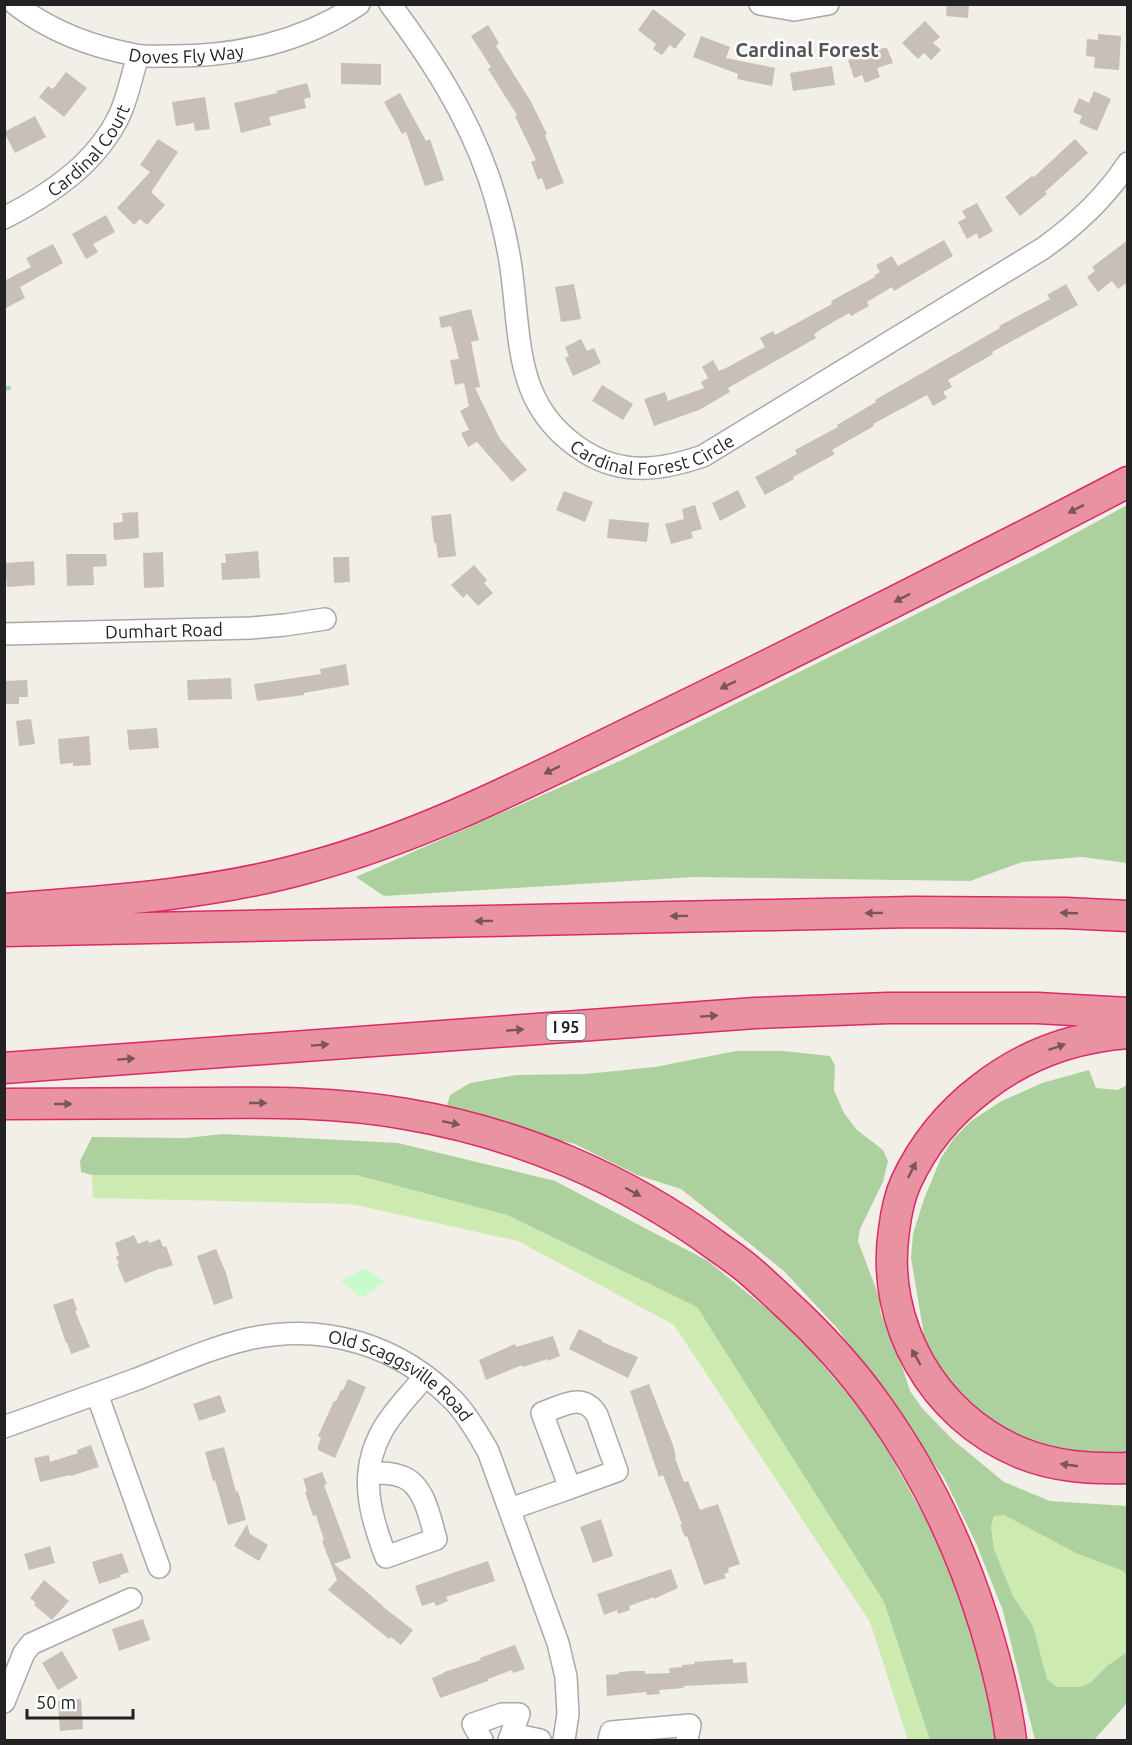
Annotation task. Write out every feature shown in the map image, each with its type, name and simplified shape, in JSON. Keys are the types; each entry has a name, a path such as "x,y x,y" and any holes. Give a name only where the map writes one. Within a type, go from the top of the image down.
{"highway":[{"path":"4,909 126,899 235,884 306,868 419,830 510,790 737,681 1128,482"},
{"path":"4,931 913,912 1066,913 1128,916"},
{"name":"I 95","path":"4,1068 755,1013 922,1008 1037,1008 1128,1013"},
{"path":"1128,1033 1078,1041 1036,1054 998,1076 963,1102 938,1127 905,1184 896,1214 891,1250 892,1283 899,1317 911,1350 932,1384 956,1411 988,1436 1021,1453 1055,1463 1092,1469 1128,1468"},
{"path":"4,1104 282,1103 366,1107 410,1114 470,1126 574,1163 638,1194 696,1230 749,1269 839,1357 878,1406 913,1460 945,1521 977,1599 1008,1713 1011,1740"}],"street":[{"name":"Doves Fly Way","path":"15,4 57,31 92,44 138,56 187,57 225,53 304,34 341,16 359,4"},
{"name":"Cardinal Forest Circle","path":"390,4 438,72 476,144 486,171 499,214 512,273 519,347 527,381 537,404 551,425 571,443 607,463 628,468 652,469 675,465 703,456 992,280 1068,231 1118,178 1128,163"},
{"path":"760,4 794,10 828,4"},
{"name":"Cardinal Court","path":"4,218 59,185 82,166 102,143 120,113 138,56"},
{"name":"Dumhart Road","path":"4,634 251,628 285,626 325,619"},
{"name":"Old Scaggsville Road","path":"4,1427 247,1339 284,1333 344,1337 371,1345 394,1356 425,1376 456,1403 488,1451 558,1643 566,1677 568,1714 564,1740"},
{"path":"369,1473 382,1431 425,1376"},
{"path":"97,1394 159,1567"},
{"path":"510,1509 570,1488"},
{"path":"4,1702 24,1653 31,1644 130,1599"},
{"path":"482,1740 473,1724 502,1714 519,1714 510,1737 540,1740"},
{"path":"609,1740 610,1732 690,1725 687,1740"}],"green space":[{"path":"1127,505 1127,863 1082,857 1022,862 970,881 694,877 384,896 356,877 622,760 1045,550"},
{"path":"736,1051 783,1051 830,1056 835,1066 834,1090 844,1113 857,1130 883,1150 888,1161 883,1182 860,1229 858,1241 878,1294 881,1315 899,1357 910,1391 922,1408 952,1439 1004,1482 1050,1501 1127,1506 1127,1576 1123,1571 1078,1554 1004,1515 994,1516 991,1527 994,1549 1013,1596 1033,1626 1047,1679 1057,1687 1080,1687 1090,1683 1107,1666 1127,1652 1127,1703 1094,1740 1035,1740 1003,1611 976,1543 944,1478 837,1328 784,1271 681,1189 637,1175 575,1144 516,1130 447,1105 450,1095 470,1083 516,1075 585,1074 655,1067"},
{"path":"1089,1070 1096,1088 1118,1090 1127,1085 1127,1458 1072,1457 988,1425 948,1384 925,1341 911,1258 913,1234 924,1199 941,1158 954,1138 971,1121 1000,1102 1042,1083"},
{"path":"223,1134 398,1143 555,1181 708,1261 793,1330 873,1424 950,1564 985,1676 995,1740 930,1740 884,1602 697,1307 507,1215 356,1175 92,1175 81,1172 80,1161 92,1137 186,1138"},
{"path":"92,1175 356,1175 507,1215 697,1307 884,1602 930,1740 908,1740 870,1622 674,1325 518,1241 351,1204 93,1198"},
{"path":"365,1268 385,1282 361,1298 341,1281"},
{"path":"994,1515 1004,1515 1078,1554 1123,1571 1127,1576 1127,1652 1107,1666 1090,1683 1080,1687 1057,1687 1047,1679 1033,1626 1013,1596 994,1549 991,1527"}],"building":[{"path":"947,4 969,4 968,18 946,16"},
{"path":"653,9 686,34 675,49 670,45 662,55 653,49 656,44 638,30"},
{"path":"925,21 940,37 933,43 941,50 931,60 924,53 918,59 902,43"},
{"path":"488,25 499,43 496,46 530,100 547,134 545,135 564,183 546,190 542,178 538,180 531,162 536,160 515,116 517,115 488,69 491,67 471,36"},
{"path":"1098,34 1121,36 1119,70 1094,68 1095,57 1086,56 1087,39 1098,40"},
{"path":"701,36 730,47 726,58 775,68 772,86 737,79 738,74 693,57"},
{"path":"887,48 893,63 877,68 880,77 865,83 862,75 854,78 848,60"},
{"path":"341,63 381,64 381,85 341,84"},
{"path":"832,66 835,85 793,91 790,73"},
{"path":"66,72 87,88 64,117 39,97 48,86 53,89"},
{"path":"307,83 311,97 304,99 306,108 269,117 271,125 241,133 234,103"},
{"path":"1094,91 1111,99 1097,131 1079,123 1082,116 1073,112 1079,98 1089,103"},
{"path":"400,93 426,141 430,139 444,180 425,186 406,132 402,134 384,102"},
{"path":"205,97 210,129 195,131 194,123 176,126 172,102"},
{"path":"35,116 46,137 15,153 4,132"},
{"path":"158,139 178,152 151,192 165,205 147,225 140,219 134,225 117,208 150,172 140,165"},
{"path":"1075,139 1088,153 1045,192 1047,194 1020,216 1005,197 1032,176 1034,177"},
{"path":"977,203 993,231 979,239 977,233 967,239 958,222 966,218 962,211"},
{"path":"106,215 115,232 93,244 98,252 86,259 72,234"},
{"path":"944,240 953,256 894,291 892,287 867,302 869,306 851,316 849,313 823,328 814,334 816,338 728,388 730,392 699,410 654,426 644,399 665,392 668,401 704,388 701,382 708,378 702,367 713,360 719,371 728,367 765,347 760,338 773,331 775,335 875,277 880,272 876,265 892,256 898,266"},
{"path":"1128,240 1128,282 1118,289 1112,281 1098,292 1087,277 1095,271 1092,267"},
{"path":"53,244 63,263 20,287 25,298 4,309 4,281 31,267 26,258"},
{"path":"574,284 581,319 561,322 555,287"},
{"path":"1066,284 1078,305 992,352 993,354 948,380 952,387 943,392 947,398 933,406 927,395 873,424 874,426 832,450 835,454 765,495 755,477 797,454 795,450 838,427 837,425 876,402 875,400 1000,328 999,326 1050,299 1047,295"},
{"path":"471,309 479,340 471,342 480,387 475,388 500,439 527,470 512,482 477,442 468,447 461,433 469,430 460,411 469,406 464,383 455,385 450,360 459,359 451,326 441,328 439,317"},
{"path":"581,339 587,351 594,348 601,363 573,376 565,358 569,356 565,347"},
{"path":"602,385 633,404 623,420 592,401"},
{"path":"738,490 746,507 720,521 712,503"},
{"path":"564,491 593,502 585,522 556,510"},
{"path":"695,505 702,529 691,532 693,538 671,544 665,524 684,519 682,509"},
{"path":"138,512 139,538 114,540 113,523 123,522 122,513"},
{"path":"451,514 456,556 438,558 431,516"},
{"path":"609,519 649,523 647,542 607,538"},
{"path":"258,551 260,578 222,580 221,563 226,563 225,554"},
{"path":"163,552 164,587 144,588 143,553"},
{"path":"66,554 106,554 107,566 93,567 94,585 67,586"},
{"path":"333,557 349,557 350,582 334,583"},
{"path":"34,561 35,585 7,587 5,563"},
{"path":"474,565 487,580 484,583 493,593 478,606 467,594 463,598 451,585"},
{"path":"346,664 349,685 304,693 304,695 257,701 254,684 321,674 320,669"},
{"path":"231,678 232,699 188,700 187,680"},
{"path":"27,680 28,697 19,697 19,704 4,704 4,681"},
{"path":"31,719 35,744 19,746 16,721"},
{"path":"157,728 159,748 129,750 127,730"},
{"path":"89,736 91,765 60,764 58,739"},
{"path":"134,1235 138,1244 160,1239 163,1247 166,1246 173,1265 125,1283 117,1264 119,1263 116,1257 119,1255 115,1243"},
{"path":"216,1249 233,1298 214,1305 197,1256"},
{"path":"73,1298 77,1310 75,1311 90,1347 71,1354 53,1305"},
{"path":"579,1329 602,1342 638,1357 628,1378 569,1349"},
{"path":"553,1336 560,1356 523,1367 522,1365 486,1380 479,1360 515,1344 516,1347"},
{"path":"348,1379 366,1387 335,1458 318,1450 321,1438 318,1436 334,1401"},
{"path":"649,1384 673,1445 684,1482 688,1481 700,1510 718,1504 740,1564 728,1568 729,1572 724,1574 726,1578 704,1585 663,1475 659,1477 630,1391"},
{"path":"220,1395 226,1412 199,1421 193,1404"},
{"path":"91,1445 99,1467 71,1476 40,1482 34,1458 49,1455 50,1462 78,1453 77,1450"},
{"path":"224,1447 246,1520 228,1525 205,1452"},
{"path":"322,1472 327,1484 324,1485 351,1558 334,1564 413,1630 401,1645 391,1637 389,1639 328,1590 337,1580 322,1541 324,1540 316,1515 313,1516 303,1479"},
{"path":"601,1519 613,1556 593,1563 580,1527"},
{"path":"247,1524 250,1534 268,1545 259,1561 234,1546"},
{"path":"50,1546 55,1563 29,1570 24,1554"},
{"path":"122,1553 129,1572 99,1584 92,1562"},
{"path":"488,1561 495,1581 446,1597 448,1601 436,1606 434,1602 422,1606 415,1586"},
{"path":"671,1569 678,1588 654,1599 654,1597 629,1606 630,1610 618,1614 617,1610 604,1615 597,1594"},
{"path":"44,1580 69,1601 52,1620 34,1605 36,1603 30,1598"},
{"path":"143,1619 150,1640 119,1651 112,1629"},
{"path":"515,1645 525,1669 513,1673 512,1670 440,1698 432,1678"},
{"path":"62,1651 78,1678 58,1690 42,1663"},
{"path":"733,1659 733,1663 746,1662 748,1683 683,1686 684,1688 659,1690 660,1694 647,1695 646,1692 607,1696 606,1675 632,1671 645,1671 645,1674 670,1673 669,1668 695,1664 694,1662"},
{"path":"81,1699 83,1729 60,1731 58,1701"}],"waterway":[{"path":"4,389 9,388"}],"district":[{"name":"Cardinal Forest","path":"807,49"}]}
